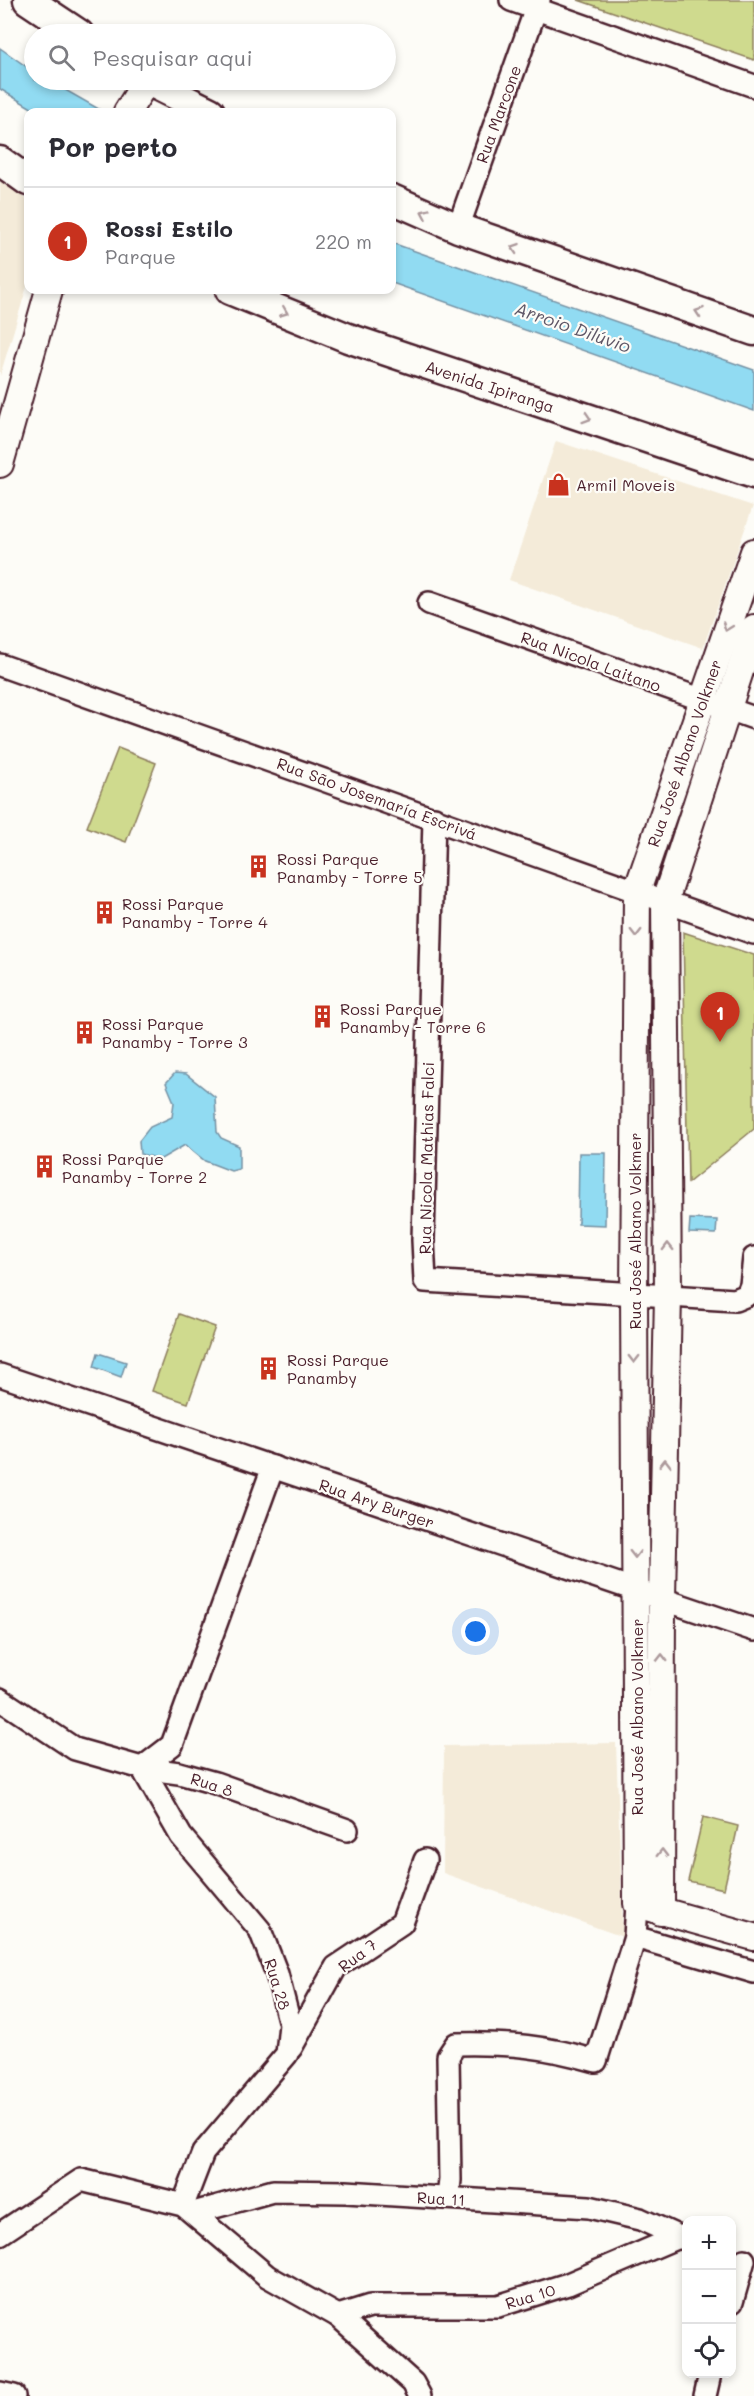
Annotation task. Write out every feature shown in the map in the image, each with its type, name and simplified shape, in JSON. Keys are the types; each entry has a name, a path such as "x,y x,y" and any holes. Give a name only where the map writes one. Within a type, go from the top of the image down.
{"main road":[{"path":"28,0 64,24"},
{"path":"166,90 202,108"},
{"path":"0,161 24,178"},
{"path":"396,201 458,228 754,332"},
{"name":"Avenida Ipiranga","path":"240,294 348,338 754,474"}],"street":[{"path":"512,0 538,4 754,86"},
{"name":"Rua Marcone","path":"458,228 538,4"},
{"path":"130,108 140,90"},
{"path":"0,464 48,294"},
{"name":"Rua José Albano Volkmer","path":"637,1904 634,1294 637,891 701,699 754,552"},
{"name":"Rua Nicola Laitano","path":"429,603 754,718"},
{"name":"Rua José Albano Volkmer","path":"662,1912 662,1599 668,1294 665,902 754,628"},
{"name":"Rua São Josemaría Escrivá","path":"0,665 754,933"},
{"name":"Rua Nicola Mathias Falci","path":"434,818 423,1229 425,1281 634,1294"},
{"path":"635,1131 666,1130"},
{"path":"634,1294 668,1294 735,1300 747,1295 752,1285 754,1258"},
{"name":"Rua Ary Burger","path":"0,1375 754,1630"},
{"path":"142,1768 172,1745 273,1467"},
{"name":"Rua 8","path":"0,1699 75,1749 142,1768 179,1773 215,1783 346,1830"},
{"name":"Rua 28","path":"142,1768 181,1836 261,1930 277,1974 290,2024 287,2054"},
{"name":"Rua 7","path":"287,2054 336,1967 402,1923 425,1860"},
{"path":"448,2198 450,2180 448,2056 456,2044 506,2043 548,2048 596,2061 635,1937 637,1904 754,1937"},
{"path":"635,1937 754,1972"},
{"path":"188,2209 203,2153 287,2054"},
{"path":"0,2234 81,2180 188,2209 267,2276 338,2316 413,2383 420,2396"},
{"name":"Rua 11","path":"188,2209 273,2191 448,2198 589,2207 640,2219 682,2239"},
{"name":"Rua 10","path":"338,2316 370,2306 498,2306 568,2284 682,2239"},
{"path":"736,2287 743,2260"},
{"path":"705,2396 709,2378"},
{"path":"0,2393 14,2396"}],"shaded area":[{"path":"0,181 24,197 25,294 0,376"},
{"path":"556,441 753,506 703,648 509,580"},
{"path":"616,1743 623,1937 443,1873 444,1746"}],"green space":[{"path":"578,0 754,0 754,60"},
{"path":"118,748 156,763 126,842 87,827"},
{"path":"683,932 754,955 754,1129 688,1183"},
{"path":"179,1314 215,1327 188,1403 152,1391"},
{"path":"703,1817 738,1826 724,1889 688,1881"}],"water":[{"path":"0,48 24,65 24,90 66,90 97,108 31,108 0,89"},
{"name":"Arroio Dilúvio","path":"396,244 754,370 754,411 396,284"},
{"path":"175,1073 186,1074 215,1097 217,1132 221,1138 239,1146 239,1169 231,1171 205,1161 185,1145 161,1159 140,1154 139,1141 150,1127 172,1117 174,1102 166,1083"},
{"path":"579,1153 606,1153 605,1225 578,1224"},
{"path":"690,1219 717,1220 716,1234 689,1233"},
{"path":"98,1353 126,1362 121,1377 94,1367"}],"place":[{"name":"Armil Moveis","path":"558,484"},
{"name":"Rossi Parque Panamby - Torre 5","path":"259,867"},
{"name":"Rossi Parque Panamby - Torre 4","path":"104,912"},
{"name":"Rossi Parque Panamby - Torre 6","path":"322,1017"},
{"name":"Rossi Parque Panamby - Torre 3","path":"84,1032"},
{"name":"Rossi Estilo","path":"720,1042"},
{"name":"Rossi Parque Panamby - Torre 2","path":"44,1167"},
{"name":"Rossi Parque Panamby","path":"269,1368"}]}
